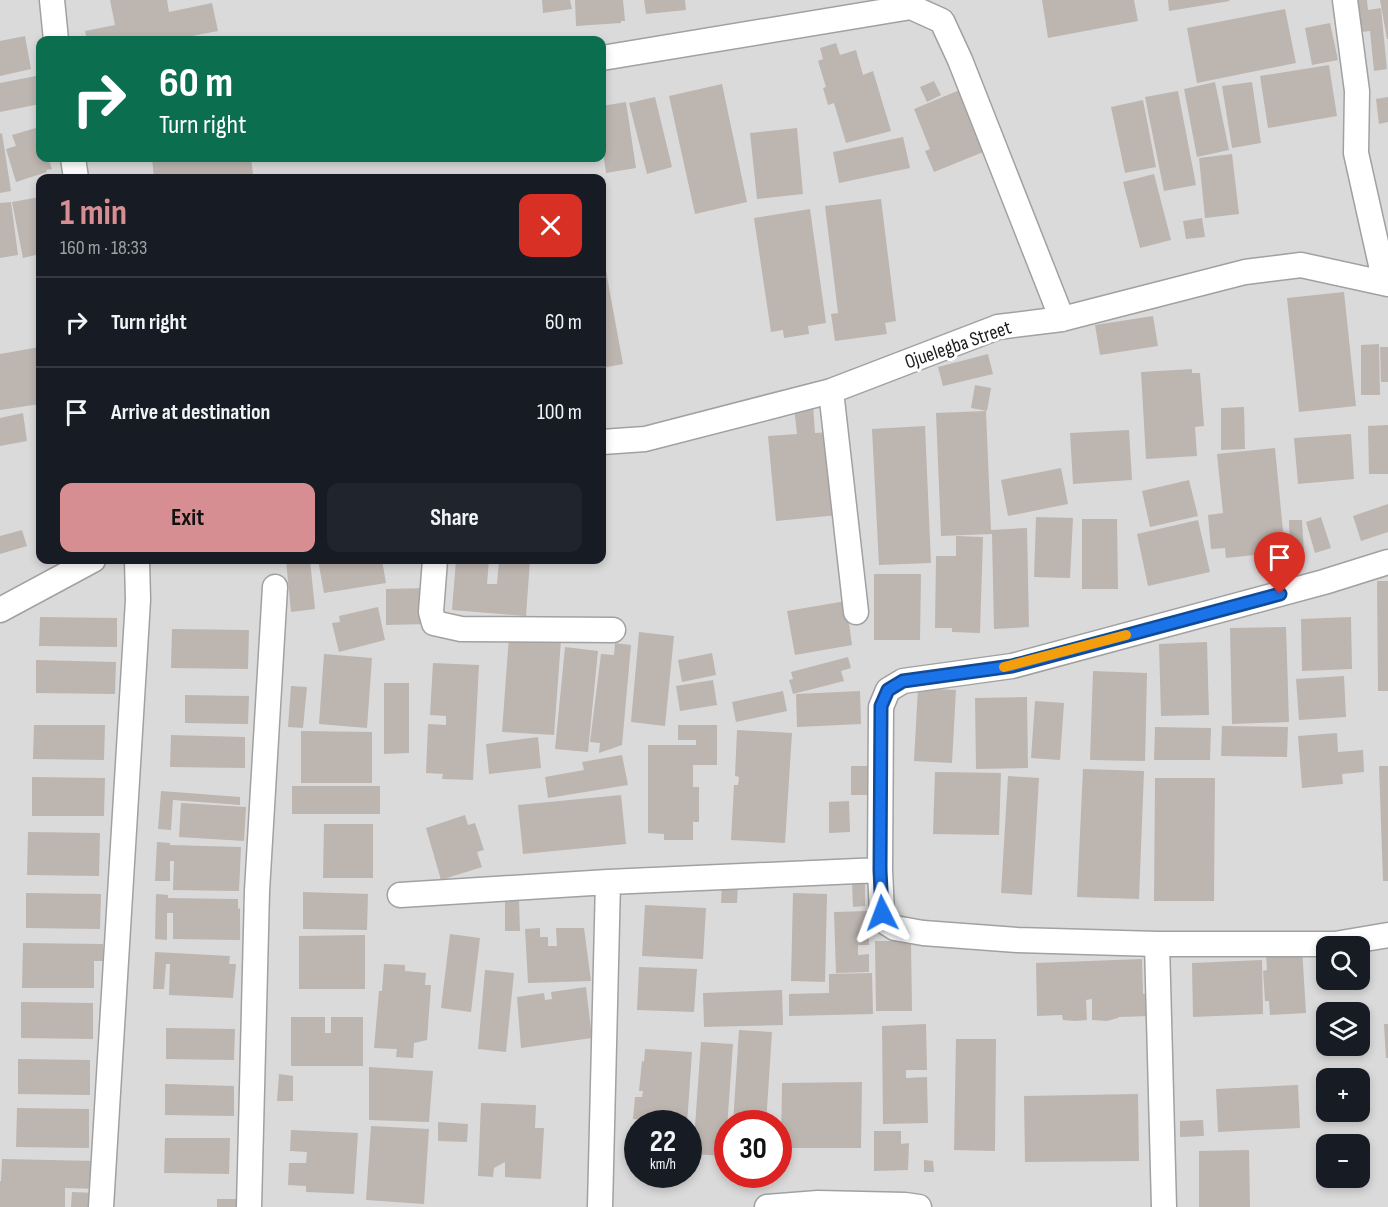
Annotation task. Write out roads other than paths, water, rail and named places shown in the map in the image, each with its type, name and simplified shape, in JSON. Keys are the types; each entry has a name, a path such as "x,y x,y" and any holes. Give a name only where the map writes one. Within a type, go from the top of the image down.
{"street":[{"path":"52,0 56,36"},
{"path":"1345,0 1357,91 1356,153 1386,284"},
{"path":"606,57 911,7 942,21 960,60 1062,319"},
{"name":"Ojuelegba Street","path":"606,442 645,439 831,391 998,327 1062,319 1245,272 1301,266 1386,284"},
{"path":"831,391 856,612"},
{"path":"1388,562 1324,582 1012,666 903,681 888,690 881,706 880,870 882,913 887,923 895,928 923,933 1017,940 1157,944 1335,944 1388,935"},
{"path":"0,610 86,564"},
{"path":"101,1207 138,600 137,564"},
{"path":"435,564 431,612 434,622 461,629 612,630"},
{"path":"249,1207 257,891 276,587"},
{"path":"400,895 608,882 880,870"},
{"path":"600,1207 608,882"},
{"path":"1157,944 1164,1207"},
{"path":"766,1207 818,1203 919,1207"}]}
